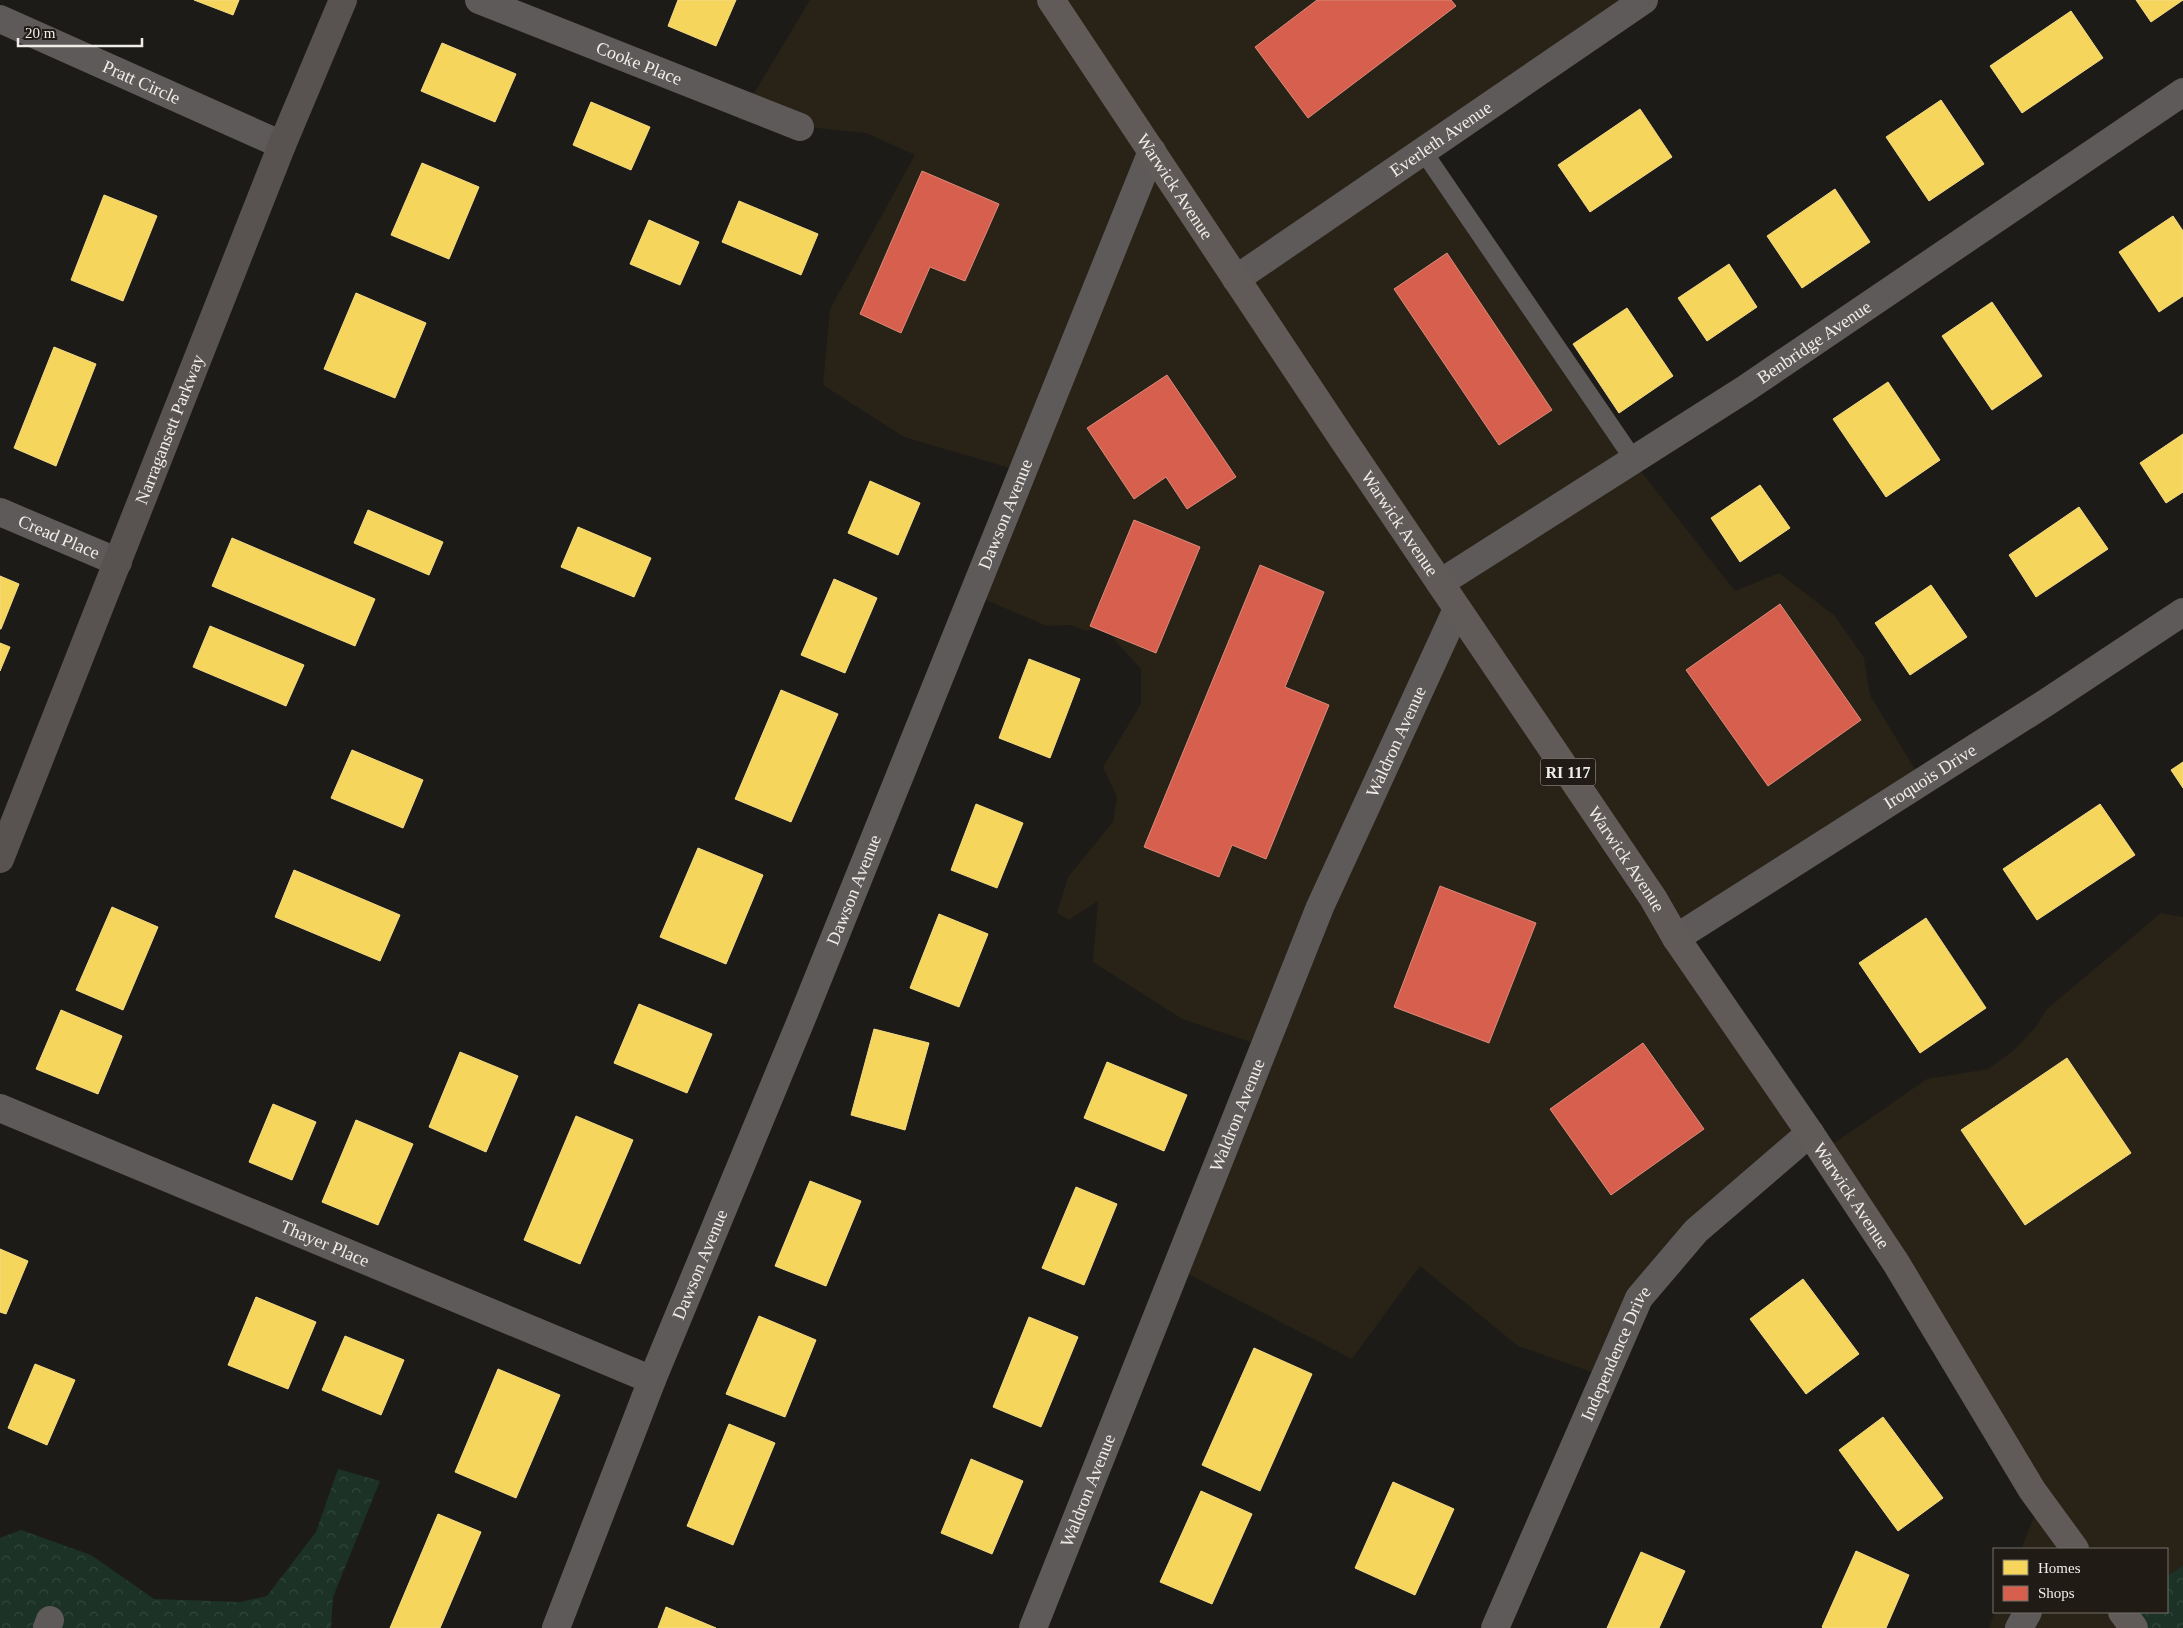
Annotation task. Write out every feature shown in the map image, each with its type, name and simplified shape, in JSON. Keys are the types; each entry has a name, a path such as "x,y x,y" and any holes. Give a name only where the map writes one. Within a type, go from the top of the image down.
{"main road":[{"name":"Warwick Avenue","path":"1051,0 1457,609 1653,898 1676,938 1810,1133 1917,1295 2032,1490 2068,1546"},
{"path":"2123,1613 2134,1628"}],"street":[{"name":"Narragansett Parkway","path":"0,859 282,145 343,0"},
{"name":"Cooke Place","path":"479,0 800,127"},
{"name":"Everleth Avenue","path":"1236,279 1644,0"},
{"name":"Pratt Circle","path":"0,19 282,145"},
{"name":"Benbridge Avenue","path":"1440,583 1753,383 2183,92"},
{"name":"Dawson Avenue","path":"556,1628 652,1380 804,1014 1152,151"},
{"name":"Cread Place","path":"0,512 118,562"},
{"name":"Waldron Avenue","path":"1033,1628 1320,907 1457,609"},
{"name":"Iroquois Drive","path":"1676,938 2047,702 2183,612"},
{"name":"Thayer Place","path":"0,1108 652,1380"},
{"name":"Independence Drive","path":"1495,1628 1639,1298 1696,1232 1810,1133"},
{"path":"2019,1628 2027,1613"}],"lane":[{"path":"1423,151 1634,460"}],"shaded area":[{"path":"810,0 1639,0 1432,153 1431,165 1472,240 1583,376 1632,460 1735,591 1779,573 1835,616 1864,658 1870,695 1924,784 1688,938 1807,1126 1701,1232 1600,1375 1518,1346 1420,1266 1352,1359 1184,1272 1262,1046 1182,1019 1093,962 1098,901 1069,920 1057,913 1068,877 1113,822 1117,797 1103,767 1141,704 1141,669 1103,627 1086,631 1071,625 1047,626 981,598 1020,471 904,437 823,385 830,309 915,155 866,133 738,120"},
{"path":"2161,913 2183,917 2183,1566 2168,1575 2168,1548 2021,1548 2042,1498 1830,1146 1927,1079 1988,1069 2013,1051 2035,1028 2047,1009"},
{"path":"1995,1613 2125,1613 2131,1628 1989,1628"}],"green space":[{"path":"338,1469 380,1481 333,1597 331,1628 0,1628 0,1538 21,1530 91,1555 154,1599 240,1602 267,1596 316,1532"},
{"path":"2183,1566 2183,1628 2131,1628 2125,1613 2168,1613 2168,1575"}],"building: Homes":[{"path":"194,0 239,0 233,15"},
{"path":"678,0 736,0 716,46 668,26"},
{"path":"2136,0 2183,0 2151,22"},
{"path":"2071,11 2103,58 2022,113 1990,66"},
{"path":"442,43 516,74 495,122 421,91"},
{"path":"1941,100 1984,164 1929,201 1886,137"},
{"path":"591,102 650,127 631,170 573,145"},
{"path":"1640,109 1672,157 1590,212 1558,165"},
{"path":"422,163 479,187 449,259 391,235"},
{"path":"1835,189 1870,242 1802,288 1767,236"},
{"path":"104,195 157,216 123,301 71,280"},
{"path":"739,201 818,234 801,275 722,242"},
{"path":"2173,216 2183,231 2183,296 2159,312 2119,252"},
{"path":"649,220 699,242 680,285 630,264"},
{"path":"1729,264 1757,307 1707,341 1678,298"},
{"path":"356,293 426,323 395,398 324,369"},
{"path":"1992,302 2042,376 1992,410 1942,336"},
{"path":"1627,308 1673,376 1619,413 1573,344"},
{"path":"54,347 96,364 56,466 14,448"},
{"path":"1888,382 1940,460 1886,497 1833,419"},
{"path":"2183,434 2183,492 2166,503 2140,463"},
{"path":"870,481 920,503 898,555 848,533"},
{"path":"1760,485 1790,528 1740,562 1711,518"},
{"path":"2079,507 2108,549 2036,597 2009,555"},
{"path":"368,510 443,542 429,575 354,543"},
{"path":"578,527 651,558 634,597 561,567"},
{"path":"232,538 375,599 355,646 212,586"},
{"path":"0,576 19,584 1,629 0,629"},
{"path":"834,579 877,598 845,673 801,655"},
{"path":"1931,585 1967,637 1910,675 1875,623"},
{"path":"210,626 304,665 286,706 193,667"},
{"path":"0,643 10,647 0,671"},
{"path":"1029,659 1080,679 1050,758 999,738"},
{"path":"781,690 838,714 791,822 735,799"},
{"path":"352,750 423,780 403,828 331,798"},
{"path":"2183,762 2183,788 2171,770"},
{"path":"976,804 1023,823 997,888 951,870"},
{"path":"2100,804 2135,855 2037,920 2003,869"},
{"path":"698,848 763,875 726,964 660,937"},
{"path":"294,870 400,915 380,961 275,917"},
{"path":"112,907 158,927 123,1010 76,990"},
{"path":"939,914 988,934 959,1007 910,988"},
{"path":"1926,918 1986,1008 1920,1053 1859,963"},
{"path":"639,1004 712,1034 687,1093 614,1063"},
{"path":"61,1010 122,1036 98,1094 36,1069"},
{"path":"874,1029 929,1043 905,1130 851,1115"},
{"path":"460,1052 518,1076 486,1152 429,1127"},
{"path":"2067,1058 2131,1153 2025,1225 1961,1130"},
{"path":"1107,1062 1187,1095 1164,1151 1084,1118"},
{"path":"273,1104 316,1122 292,1180 249,1162"},
{"path":"576,1116 633,1140 580,1264 524,1240"},
{"path":"356,1120 413,1144 378,1225 322,1202"},
{"path":"810,1181 861,1201 826,1286 775,1266"},
{"path":"1076,1187 1117,1204 1084,1285 1042,1268"},
{"path":"0,1249 28,1261 6,1314 0,1312"},
{"path":"1803,1279 1859,1354 1806,1394 1750,1319"},
{"path":"256,1297 316,1322 288,1389 228,1365"},
{"path":"759,1316 816,1340 785,1417 726,1394"},
{"path":"1029,1317 1078,1337 1041,1427 993,1407"},
{"path":"345,1336 404,1360 381,1415 322,1390"},
{"path":"1254,1348 1312,1374 1260,1491 1202,1465"},
{"path":"35,1364 75,1380 47,1445 8,1428"},
{"path":"498,1369 560,1395 516,1498 455,1472"},
{"path":"1883,1417 1943,1498 1898,1531 1839,1450"},
{"path":"729,1424 775,1443 733,1545 687,1526"},
{"path":"971,1459 1023,1481 992,1554 941,1533"},
{"path":"1393,1482 1454,1509 1415,1595 1355,1568"},
{"path":"1201,1491 1252,1514 1212,1604 1160,1582"},
{"path":"438,1514 481,1532 440,1628 390,1628"},
{"path":"1856,1551 1909,1575 1886,1628 1823,1628 1822,1627"},
{"path":"1641,1552 1685,1571 1659,1628 1607,1628"},
{"path":"666,1607 716,1628 658,1628"}],"building: Shops":[{"path":"1317,0 1451,0 1456,6 1308,118 1255,47"},
{"path":"922,171 999,204 965,281 930,267 901,333 860,314"},
{"path":"1447,253 1552,410 1499,445 1394,289"},
{"path":"1167,375 1236,477 1187,509 1166,477 1134,499 1087,428"},
{"path":"1134,520 1200,547 1156,653 1090,626"},
{"path":"1260,565 1324,592 1285,687 1329,705 1266,859 1232,845 1219,877 1144,847"},
{"path":"1780,604 1861,720 1768,786 1686,670"},
{"path":"1440,886 1536,923 1489,1043 1394,1007"},
{"path":"1643,1043 1704,1129 1611,1195 1550,1109"}]}
